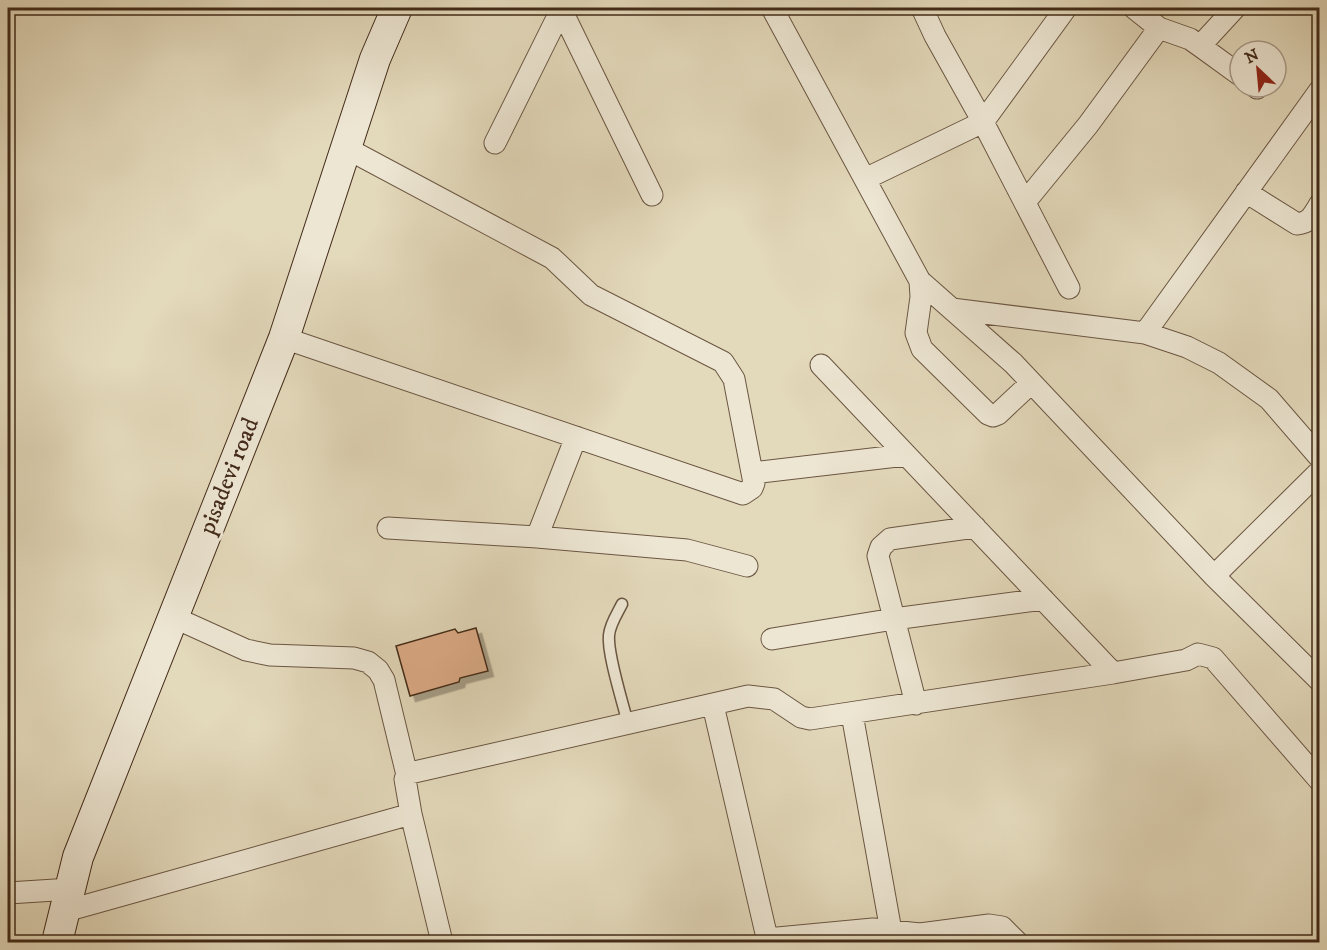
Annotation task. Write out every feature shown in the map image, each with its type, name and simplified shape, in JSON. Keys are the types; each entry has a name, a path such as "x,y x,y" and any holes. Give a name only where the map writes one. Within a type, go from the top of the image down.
{"street":[{"name":"pisadevi road","path":"57,942 78,857 284,338 375,59 397,8"},
{"path":"495,143 561,8"},
{"path":"561,8 652,195"},
{"path":"772,8 920,281 1013,363 1214,576 1320,681"},
{"path":"922,8 1069,288"},
{"path":"865,179 983,122 1066,8"},
{"path":"1134,8 1159,27 1190,39 1228,66"},
{"path":"1200,46 1235,8"},
{"path":"1025,202 1088,125 1159,27"},
{"path":"1145,333 1320,90"},
{"path":"284,338 743,494 752,488 754,483 734,379 723,362 591,294 552,258 346,148"},
{"path":"1246,192 1297,224 1304,224 1310,220 1320,204"},
{"path":"920,281 921,297 916,333 922,349 988,414 993,416 998,414 1031,383"},
{"path":"952,309 1145,333 1186,347 1219,363 1269,399 1320,458"},
{"path":"821,365 1113,673"},
{"path":"537,537 576,437"},
{"path":"752,473 906,455"},
{"path":"1214,576 1320,471"},
{"path":"915,704 879,556 884,543 890,539 975,527"},
{"path":"388,528 537,537 687,550 747,566"},
{"path":"772,639 894,619 1043,599"},
{"path":"173,617 246,650 270,655 354,658 368,662 378,670 384,680 407,775 405,778 411,814 440,942"},
{"path":"407,775 748,696 774,699 805,719 852,714 1113,673 1186,660 1198,654 1213,658 1320,781"},
{"path":"713,705 768,941 873,930 920,934 989,925 1002,927 1017,942"},
{"path":"852,714 891,931"},
{"path":"8,893 68,900 411,814"}],"lane":[{"path":"622,604 609,635 628,724"}],"building":[{"path":"476,628 488,671 460,678 459,682 410,696 396,646 455,629 458,633"}]}
